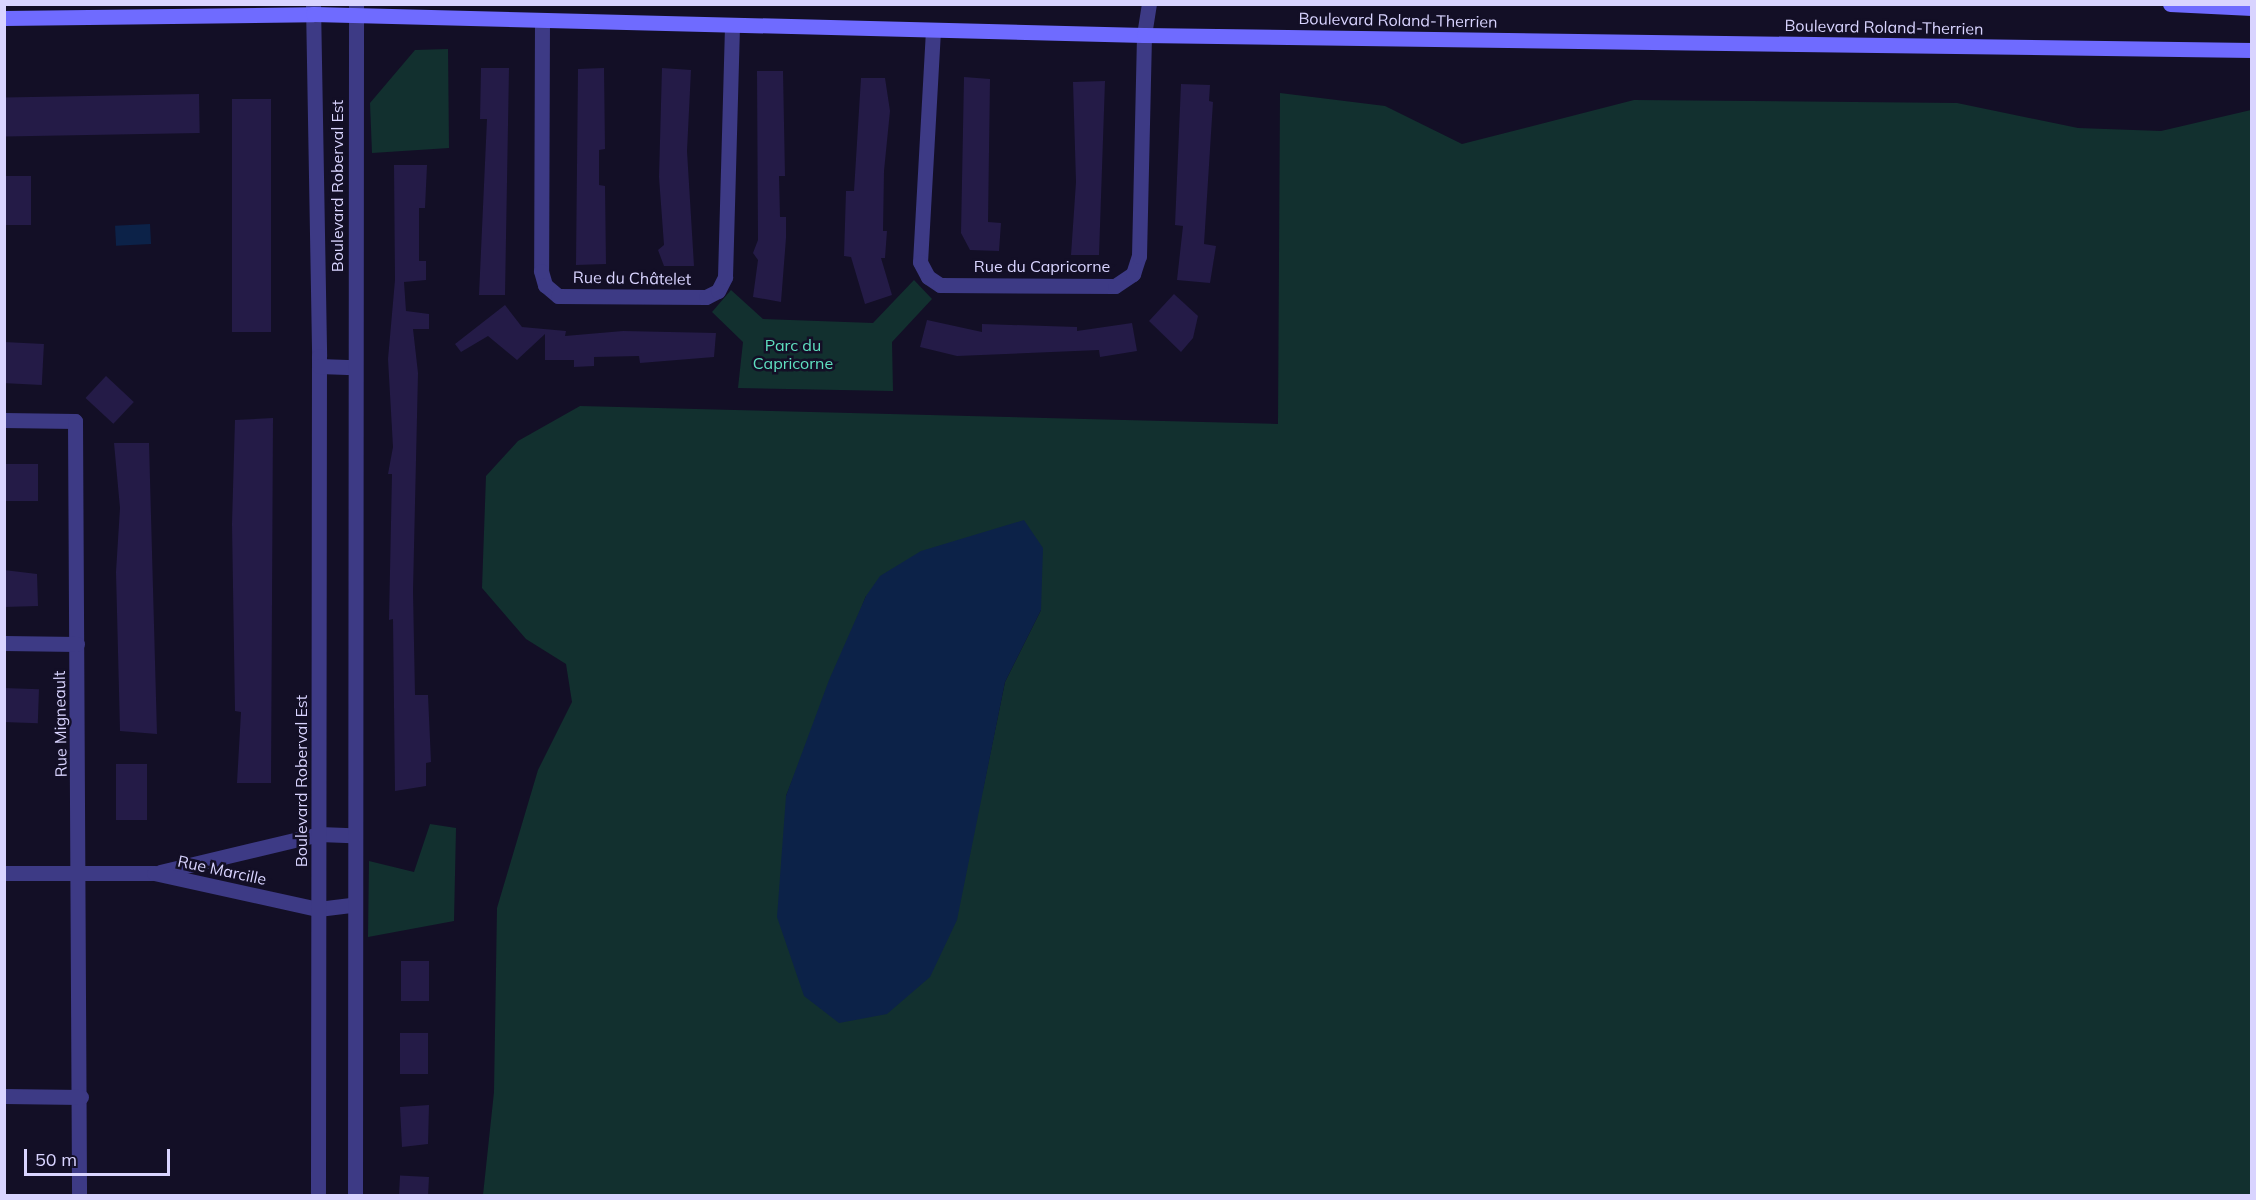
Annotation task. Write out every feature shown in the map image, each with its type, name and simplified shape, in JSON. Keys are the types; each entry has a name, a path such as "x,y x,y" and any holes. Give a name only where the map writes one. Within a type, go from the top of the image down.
{"main road":[{"path":"2170,4 2252,8"},
{"name":"Boulevard Roland-Therrien","path":"4,18 313,9 542,20 1144,35 2252,50"}],"street":[{"name":"Rue du Capricorne","path":"933,30 920,262 928,278 940,285 1115,286 1133,274 1139,256 1144,35 1149,4"},
{"name":"Boulevard Roberval Est","path":"313,9 319,366 318,1196"},
{"name":"Boulevard Roberval Est","path":"355,1196 352,835 356,10"},
{"name":"Rue du Châtelet","path":"542,20 541,271 545,285 558,296 706,297 718,291 725,278 732,25"},
{"path":"319,366 354,367"},
{"name":"Rue Migneault","path":"4,420 75,421 81,1097 79,1196"},
{"path":"4,643 77,644"},
{"name":"Rue Marcille","path":"154,873 319,834 352,835"},
{"name":"Rue Marcille","path":"4,873 154,873 318,909 353,905"},
{"path":"4,1096 81,1097"}],"green space":[{"path":"448,49 449,148 372,153 370,103 415,50"},
{"path":"1280,93 1385,106 1462,144 1634,100 1957,103 2078,128 2161,131 2251,110 2251,1195 483,1195 494,1092 497,908 538,770 572,702 566,664 526,639 482,588 486,476 518,441 580,406 1278,424","holes":["866,596 1041,610 1005,682 983,789 786,796"]},
{"name":"Parc du Capricorne","path":"914,280 932,299 892,342 893,391 738,388 743,342 712,312 731,290 763,319 873,323"},
{"path":"430,824 456,828 454,921 368,937 369,861 414,872"}],"water":[{"path":"150,224 151,244 116,246 115,226"},
{"path":"1024,520 1043,548 1041,610 1005,682 957,920 930,977 887,1014 839,1023 804,996 777,917 786,796 829,680 866,596 880,576 921,551"}],"building":[{"path":"481,68 509,68 505,295 479,295 487,119 480,119"},
{"path":"604,68 605,149 599,150 599,185 605,186 606,264 576,265 578,69"},
{"path":"662,68 691,70 687,151 694,266 664,266 658,250 664,245 659,177"},
{"path":"757,71 783,71 785,176 779,176 780,217 786,217 786,238 781,302 753,297 758,260 753,253 758,240"},
{"path":"964,77 990,79 988,222 1001,223 999,251 970,250 961,233"},
{"path":"861,78 885,78 890,111 884,171 883,231 887,231 885,258 881,258 892,295 865,304 851,257 844,256 846,191 854,191"},
{"path":"1105,81 1099,255 1071,255 1076,182 1073,82"},
{"path":"1181,84 1210,85 1209,101 1213,102 1204,244 1216,246 1210,283 1177,280 1183,226 1175,225"},
{"path":"199,94 200,133 5,136 4,97"},
{"path":"232,99 271,99 271,332 232,332"},
{"path":"394,165 427,165 425,208 419,208 419,261 426,261 426,280 404,282 406,311 429,314 429,329 413,329 418,373 413,591 415,695 428,695 431,762 426,763 426,786 395,791 393,619 389,620 392,474 388,474 393,447 388,359 395,280"},
{"path":"4,176 31,176 31,225 4,225"},
{"path":"1174,294 1198,316 1193,338 1181,352 1149,321"},
{"path":"505,305 522,327 566,331 565,336 623,331 716,333 714,357 640,363 639,356 594,357 594,366 574,367 574,360 545,360 545,334 517,360 488,336 461,352 455,344"},
{"path":"927,320 982,332 982,324 1077,327 1077,331 1132,323 1137,351 1100,357 1099,350 957,356 920,347"},
{"path":"4,342 44,344 42,385 4,383"},
{"path":"106,376 134,402 113,424 86,398"},
{"path":"273,418 271,783 237,783 241,712 235,711 232,524 235,420"},
{"path":"114,443 149,443 157,734 120,731 116,572 120,508"},
{"path":"4,464 38,464 38,501 4,501"},
{"path":"4,570 37,574 38,606 4,607"},
{"path":"4,688 39,689 38,723 4,722"},
{"path":"116,764 147,764 147,820 116,820"},
{"path":"401,961 429,961 429,1001 401,1001"},
{"path":"400,1033 428,1033 428,1074 400,1074"},
{"path":"429,1105 428,1144 402,1147 400,1107"},
{"path":"400,1175 429,1177 428,1196 399,1194"}]}
